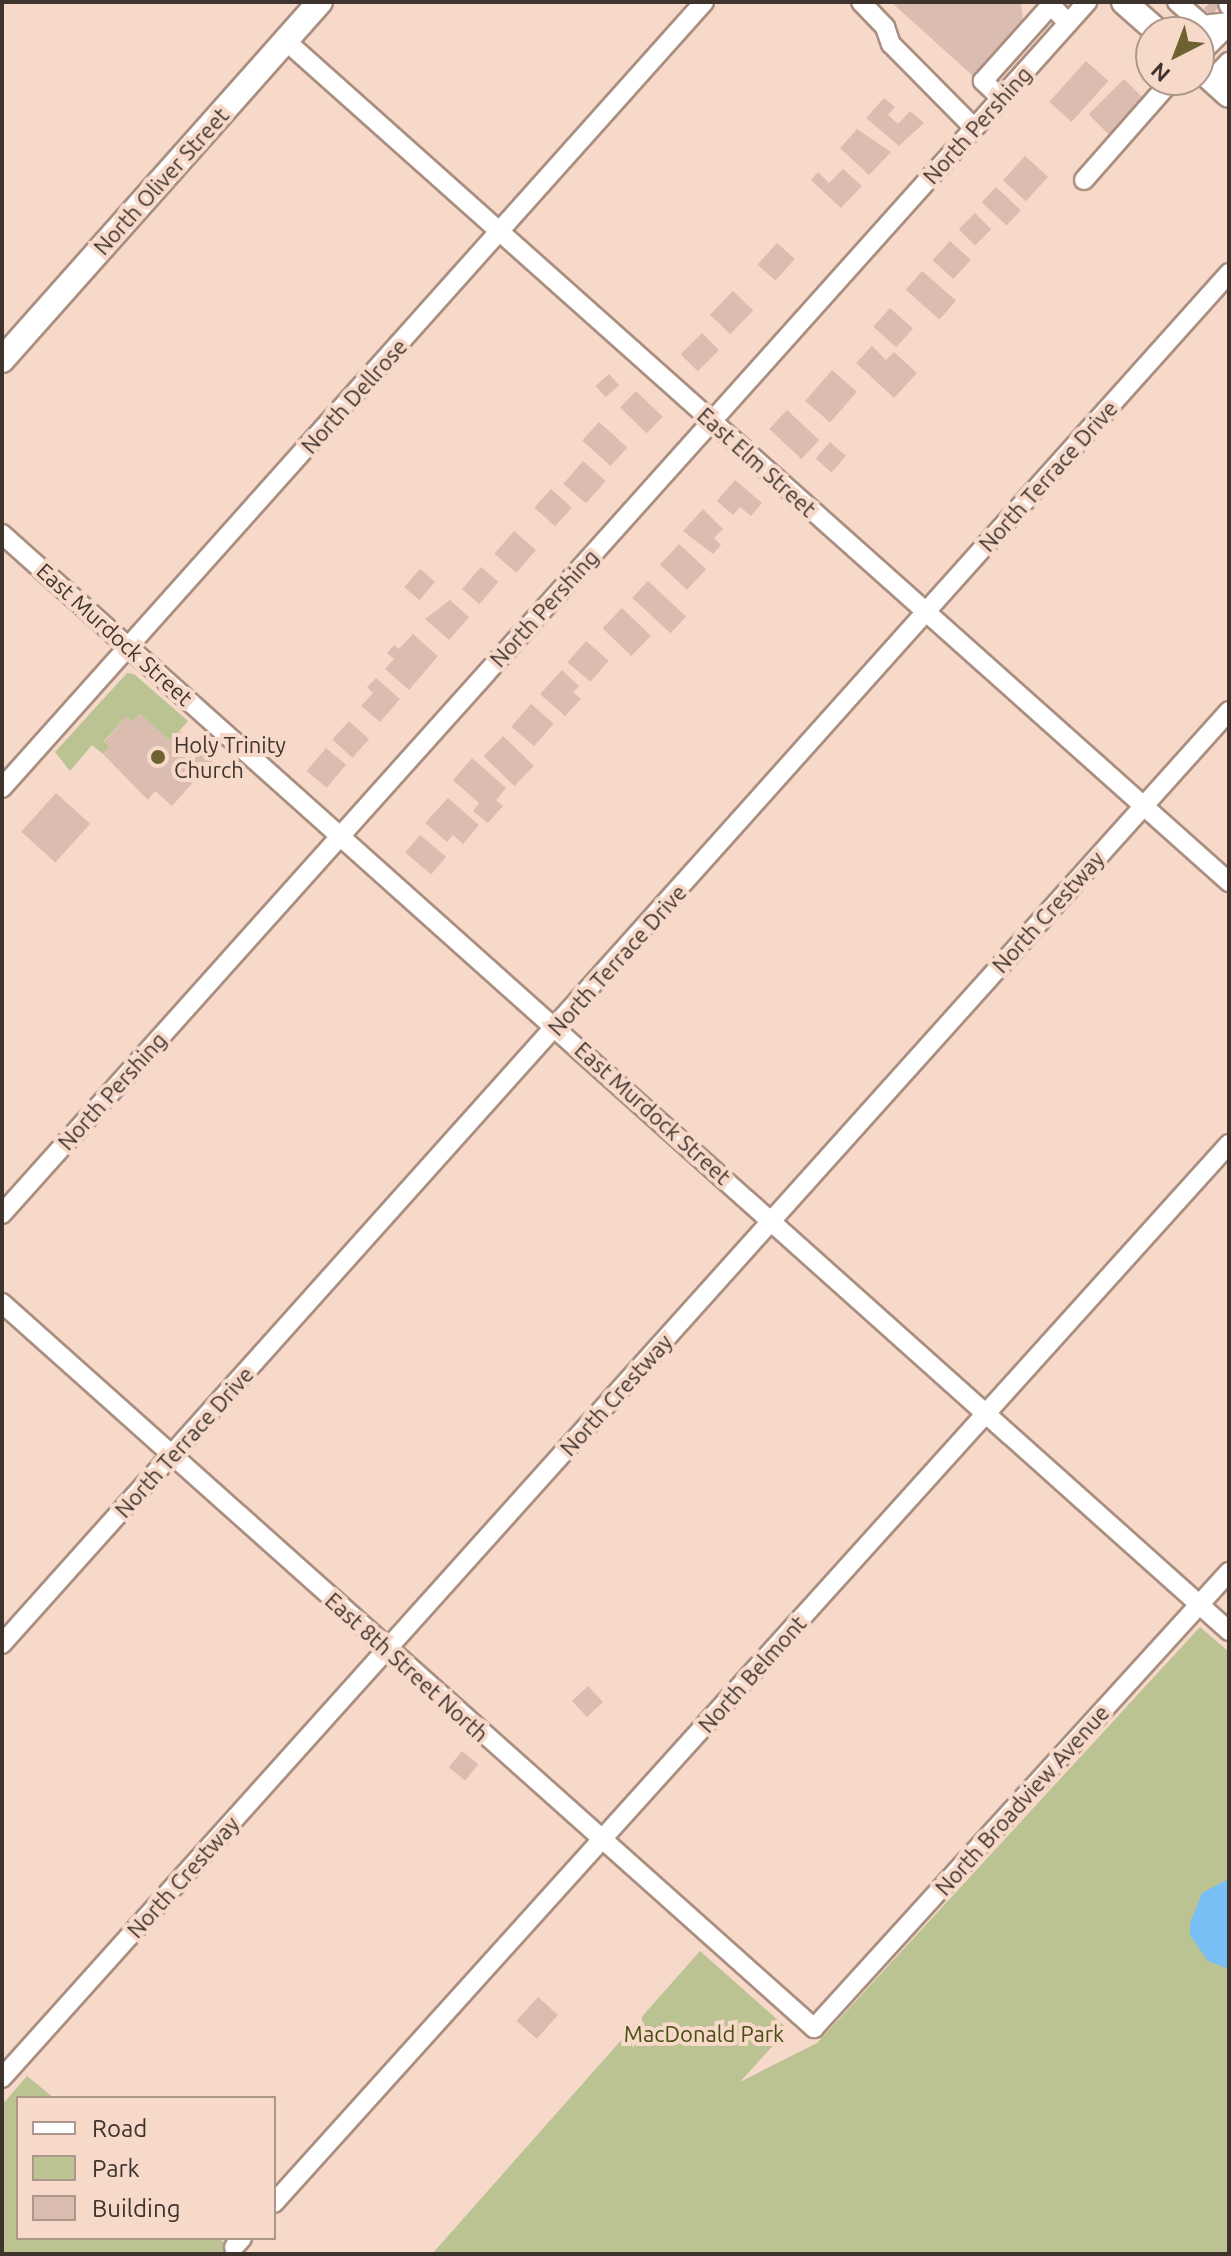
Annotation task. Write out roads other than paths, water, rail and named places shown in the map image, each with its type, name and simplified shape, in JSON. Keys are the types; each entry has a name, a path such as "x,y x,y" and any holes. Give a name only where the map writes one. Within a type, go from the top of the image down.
{"main road":[{"name":"North Oliver Street","path":"2,360 320,2"},
{"path":"1124,2 1140,16"}],"street":[{"name":"North Dellrose","path":"2,788 704,2"},
{"path":"861,2 885,27 891,44 974,128"},
{"name":"North Pershing","path":"2,1214 1087,2"},
{"path":"1177,2 1203,25 1227,14"},
{"path":"1001,98 983,81 1050,3 1068,23"},
{"path":"1215,32 1227,14"},
{"name":"East Elm Street","path":"286,41 1229,882"},
{"path":"1017,43 1035,60"},
{"path":"1084,180 1158,96"},
{"name":"North Terrace Drive","path":"2,1644 557,1028 1229,273"},
{"name":"East Murdock Street","path":"2,534 988,1412 1229,1631"},
{"name":"North Crestway","path":"4,2073 1229,711"},
{"name":"North Belmont","path":"276,2201 1229,1144"},
{"name":"East 8th Street North","path":"2,1303 814,2028"},
{"name":"North Broadview Avenue","path":"814,2028 1229,1572"}],"water":[{"path":"1229,1879 1229,1969 1208,1961 1190,1935 1190,1924 1202,1893"}],"tunnel":[{"path":"1210,2 1217,9"}],"place":[{"name":"Holy Trinity Church","path":"158,757"}],"park label":[{"name":"MacDonald Park","path":"704,2034"}]}
